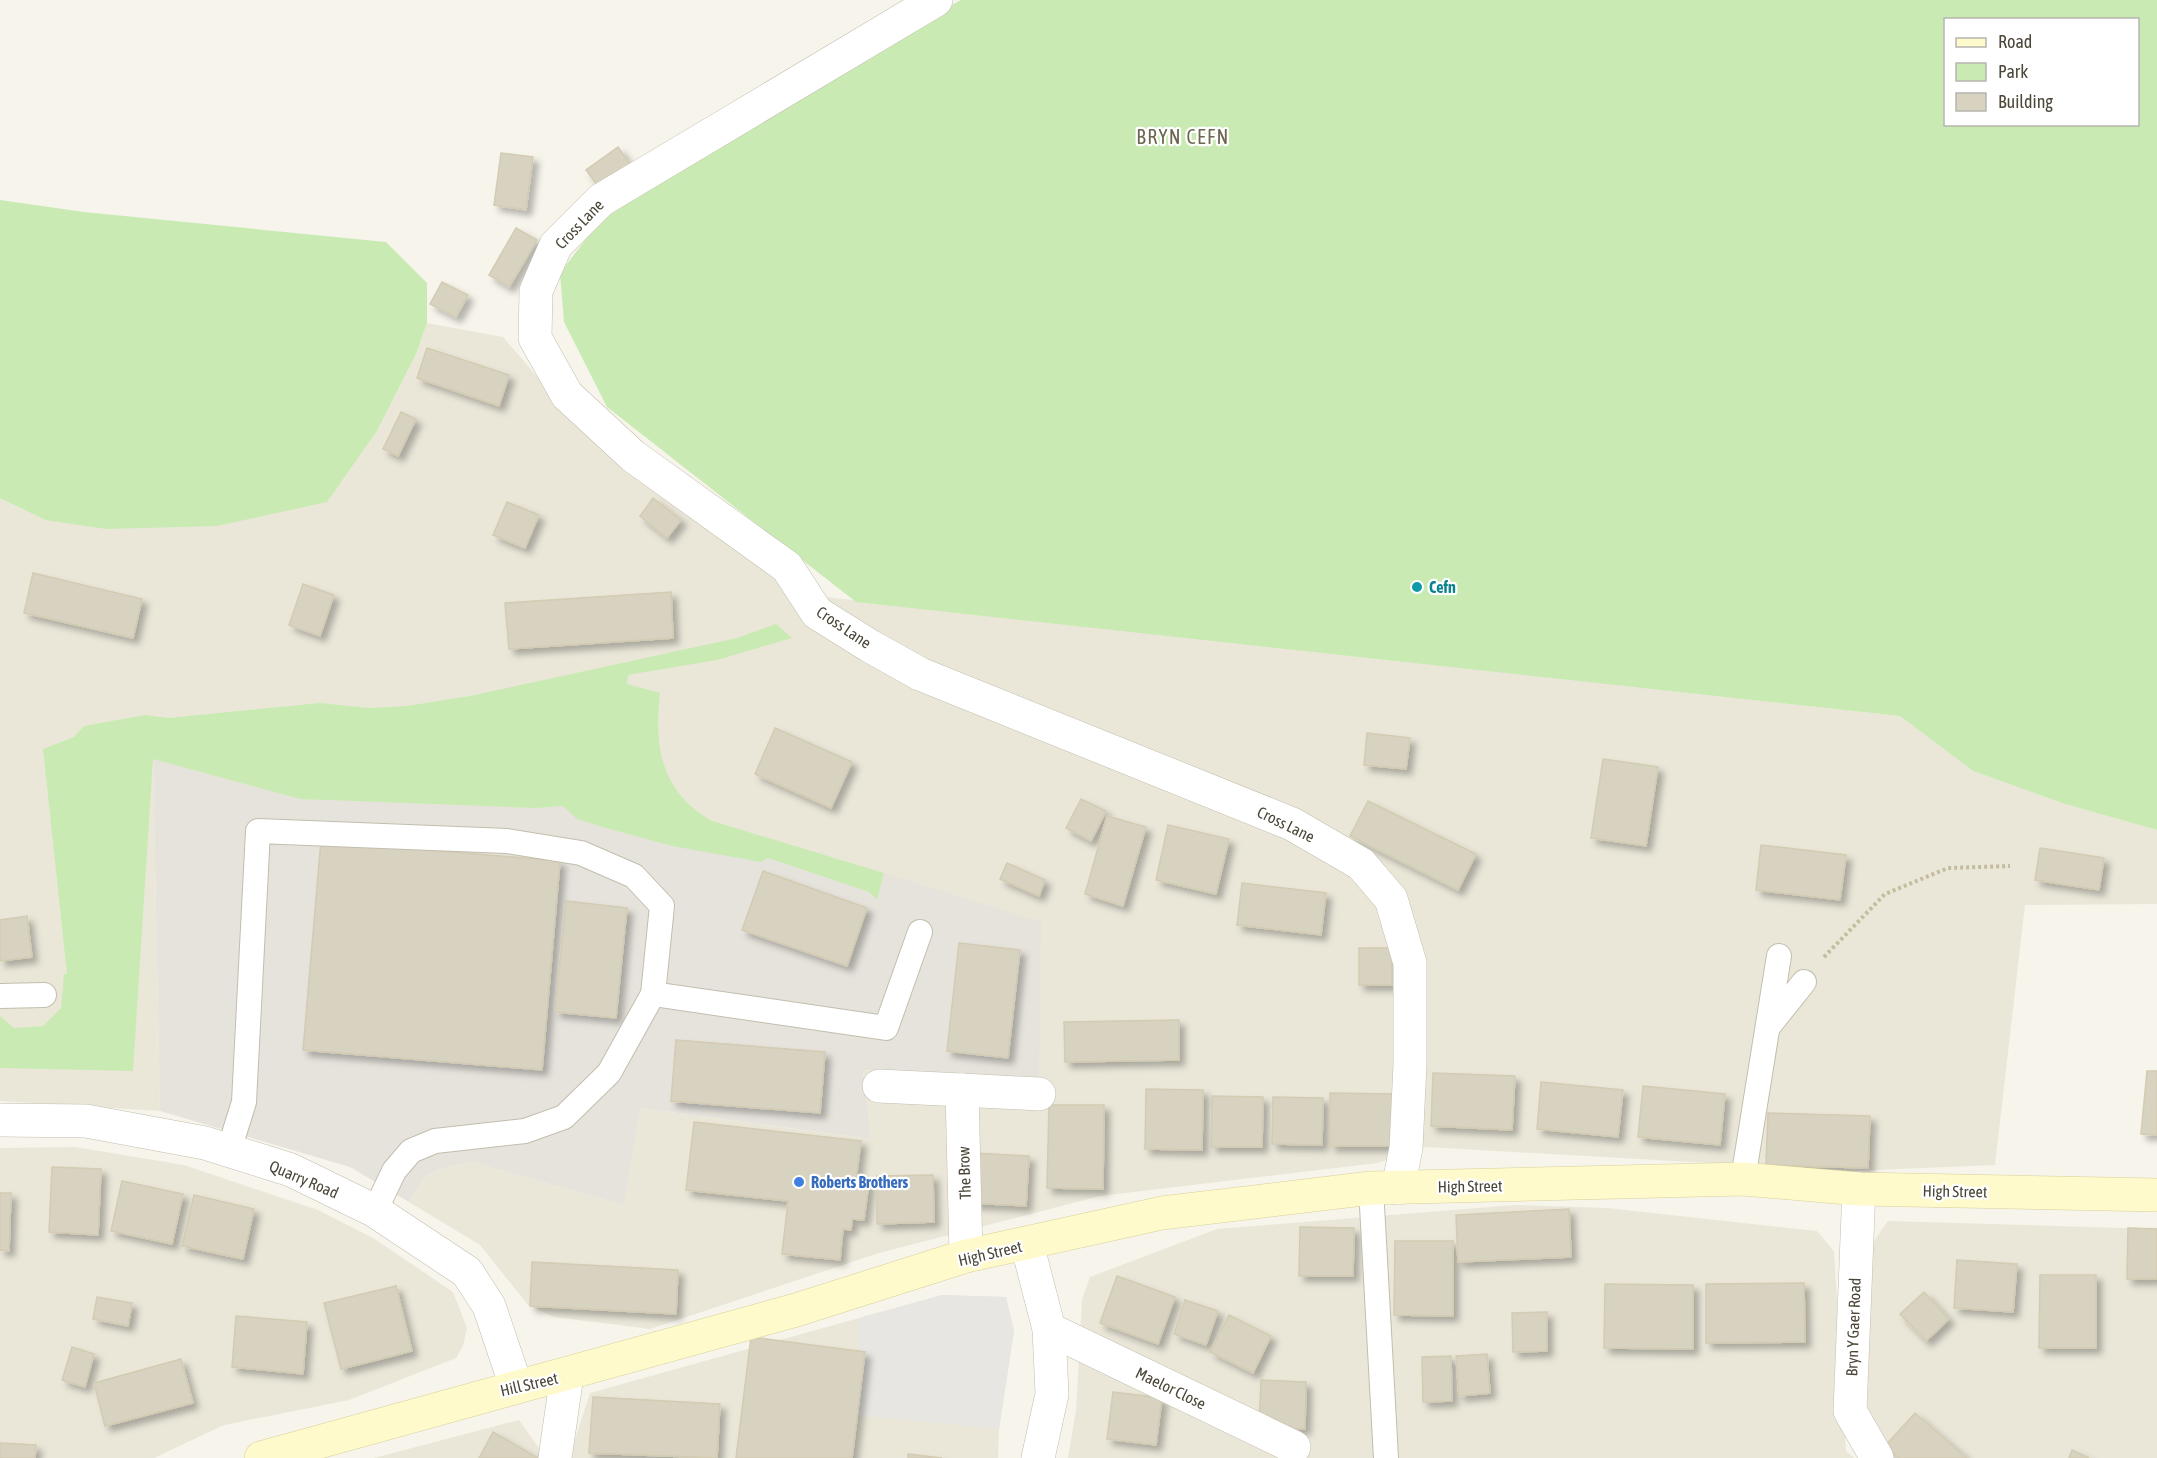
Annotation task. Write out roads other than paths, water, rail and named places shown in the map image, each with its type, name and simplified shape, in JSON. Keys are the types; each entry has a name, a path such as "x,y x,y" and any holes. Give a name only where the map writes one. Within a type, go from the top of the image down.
{"main road":[{"name":"High Street","path":"796,1310 966,1257 1162,1213 1385,1188 1743,1179 1859,1189 2157,1195"},
{"name":"Hill Street","path":"261,1458 796,1310"}],"street":[{"name":"Cross Lane","path":"936,0 601,200 556,245 536,291 535,338 567,395 633,456 787,567 817,613 920,674 1292,824 1361,864 1391,899 1410,963 1410,1076 1406,1148 1385,1188"},
{"path":"879,1086 1039,1094"},
{"name":"The Brow","path":"962,1090 966,1257"},
{"name":"Quarry Road","path":"0,1120 86,1121 205,1143 291,1170 375,1211 466,1272 489,1306 516,1386"},
{"name":"Bryn Y Gaer Road","path":"1859,1189 1850,1411 1877,1458"},
{"path":"1027,1244 1049,1329 1052,1394 1038,1458"},
{"name":"Maelor Close","path":"1049,1329 1294,1448"},
{"path":"555,1458 567,1375"}],"lane":[{"path":"229,1150 244,1102 258,831 507,841 581,853 634,876 662,906 653,994 609,1073 564,1117 525,1131 435,1141 411,1151 394,1171 375,1211"},
{"path":"653,994 886,1028 920,932"},
{"path":"1743,1179 1779,956"},
{"path":"1766,1030 1804,982"},
{"path":"0,996 44,995"},
{"path":"1385,1188 1386,1458"}],"place":[{"name":"Cefn","path":"1417,587"},
{"name":"Roberts Brothers","path":"799,1182"}],"district":[{"name":"BRYN CEFN","path":"1183,137"}]}
